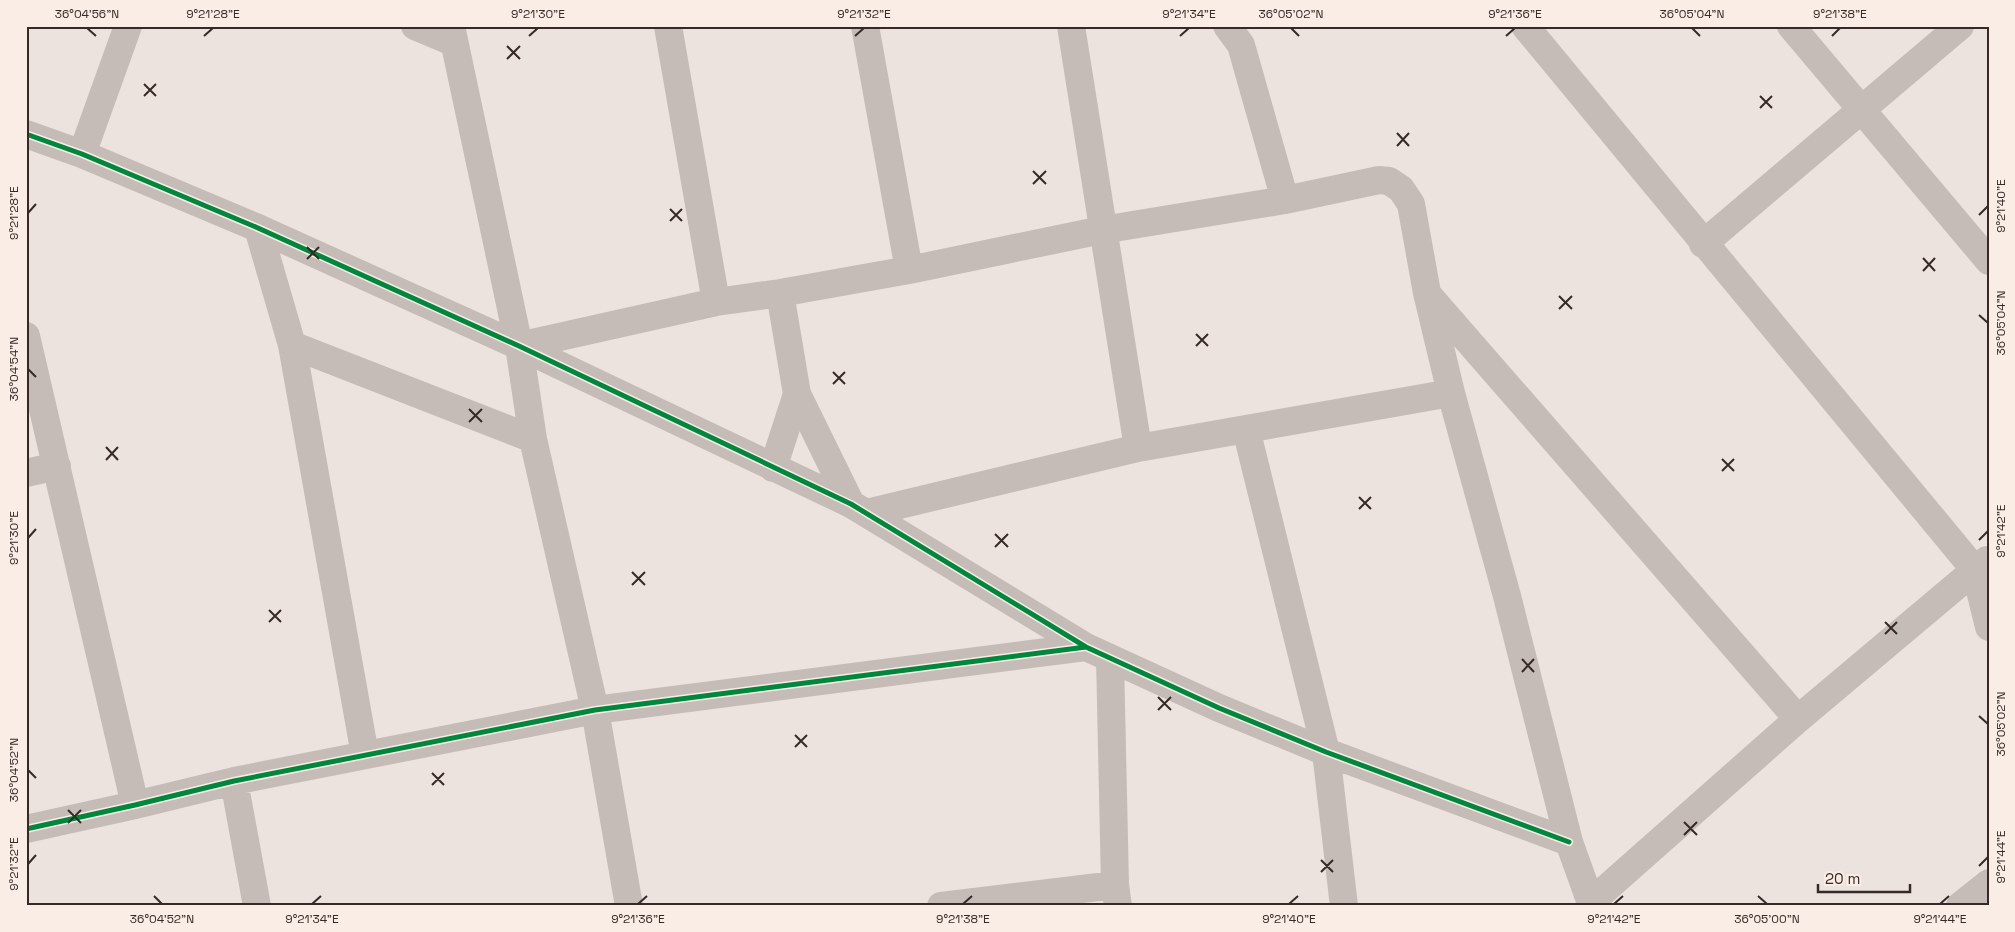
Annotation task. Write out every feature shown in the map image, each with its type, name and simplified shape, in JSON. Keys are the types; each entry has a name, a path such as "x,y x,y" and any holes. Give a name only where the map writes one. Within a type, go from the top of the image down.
{"street":[{"path":"82,154 128,26"},
{"path":"415,26 452,34 519,346 533,439 595,710 629,906"},
{"path":"668,26 716,302"},
{"path":"865,26 909,270"},
{"path":"1071,26 1138,448"},
{"path":"1228,26 1241,46 1285,200"},
{"path":"1525,26 1703,244 1982,564 1989,626"},
{"path":"1791,26 1860,111 1989,261"},
{"path":"1703,244 1960,26"},
{"path":"26,134 82,154 258,228 519,346 858,508 1086,647 1220,708 1326,752 1569,842"},
{"path":"519,346 716,302 780,293 909,270 1102,230 1285,200 1379,180 1389,181 1401,188 1411,204 1427,293 1451,393 1507,596 1569,842 1591,904 1798,719 1982,564"},
{"path":"258,228 292,345 365,755"},
{"path":"780,293 797,394 858,508"},
{"path":"1427,293 1798,719"},
{"path":"26,336 135,805"},
{"path":"292,345 533,439"},
{"path":"858,508 1138,448 1451,393"},
{"path":"773,468 797,394"},
{"path":"1246,429 1326,752 1344,906"},
{"path":"26,473 57,466"},
{"path":"26,829 234,781 595,710 1086,647"},
{"path":"941,906 1116,895 1110,658"},
{"path":"234,781 256,906"},
{"path":"1960,906 1989,883"}],"cycle path":[{"path":"26,134 82,154 258,228 519,346 851,504 1086,647 1219,708 1326,752 1569,842"},
{"path":"26,829 234,781 595,710 1086,647"}]}
